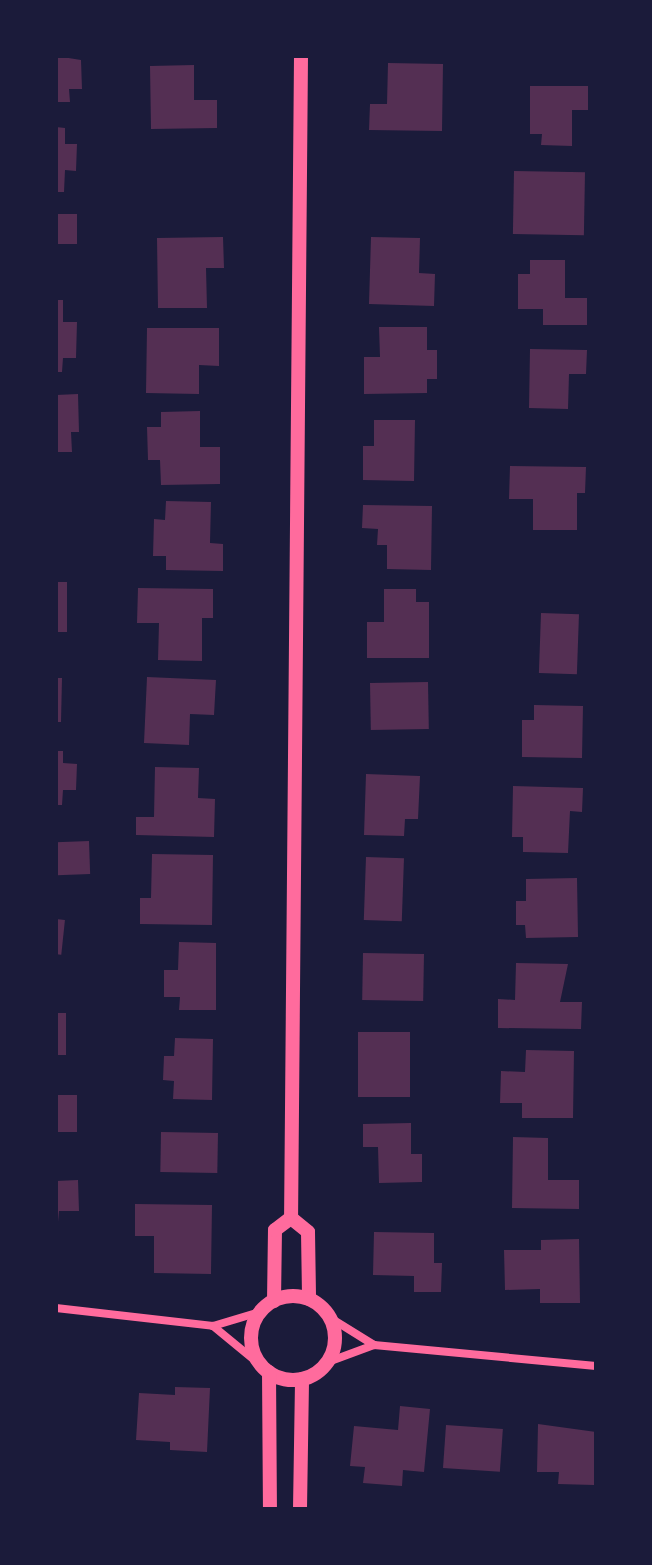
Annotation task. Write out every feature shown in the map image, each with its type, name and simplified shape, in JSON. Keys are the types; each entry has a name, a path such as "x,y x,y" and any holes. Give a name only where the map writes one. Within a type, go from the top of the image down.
{"street":[{"path":"291,1218 301,56"},
{"path":"291,1218 308,1232 309,1299"},
{"path":"274,1301 275,1230 291,1218"},
{"path":"56,1308 213,1326 260,1312 274,1301 309,1299 332,1319 374,1345"},
{"path":"260,1312 252,1346 266,1369 270,1509"},
{"path":"328,1362 336,1343 332,1319"},
{"path":"213,1326 266,1369 302,1379 328,1362 374,1345 596,1366"},
{"path":"300,1509 302,1379"}],"building":[{"path":"56,56 81,60 82,89 69,89 70,102 56,102"},
{"path":"388,63 443,64 442,131 369,130 370,104 387,104"},
{"path":"194,65 194,100 217,100 217,128 151,129 150,66"},
{"path":"530,86 588,86 588,110 572,110 572,146 541,145 542,134 530,134"},
{"path":"56,127 65,128 65,144 77,144 76,171 65,170 64,192 56,192"},
{"path":"514,171 585,172 584,235 513,234"},
{"path":"56,214 77,214 77,244 56,244"},
{"path":"223,237 224,268 206,268 207,308 158,308 157,238"},
{"path":"371,237 420,238 419,273 435,274 434,306 369,304"},
{"path":"530,260 565,260 565,298 587,298 587,325 543,325 543,309 518,309 518,274 530,274"},
{"path":"56,300 63,300 63,322 77,322 76,358 63,358 62,372 56,372"},
{"path":"379,327 427,327 427,350 437,350 437,379 427,379 427,393 364,394 364,357 380,357"},
{"path":"147,328 219,328 219,366 199,365 199,394 146,393"},
{"path":"530,349 587,350 586,374 569,374 568,409 529,408"},
{"path":"78,394 79,432 71,432 72,452 56,452 56,395"},
{"path":"200,411 200,447 220,447 220,484 161,485 160,460 148,460 147,427 161,427 161,412"},
{"path":"374,420 415,420 414,481 363,480 363,446 374,446"},
{"path":"510,466 586,467 585,493 577,493 577,530 533,530 533,499 509,499"},
{"path":"166,501 211,502 210,543 223,544 223,571 166,570 166,556 153,556 154,519 165,520"},
{"path":"363,505 432,506 431,570 387,569 387,545 377,545 378,529 362,528"},
{"path":"56,582 67,582 67,632 56,632"},
{"path":"138,588 213,589 213,618 202,618 202,661 158,660 159,623 137,623"},
{"path":"384,589 416,589 416,602 429,602 429,658 367,658 367,622 384,622"},
{"path":"541,613 579,614 577,674 539,673"},
{"path":"147,677 216,680 214,715 190,714 189,745 144,743"},
{"path":"56,678 62,678 61,722 56,722"},
{"path":"428,682 429,729 371,730 370,683"},
{"path":"534,705 583,706 582,758 522,757 522,720 534,720"},
{"path":"56,751 63,751 63,763 77,764 76,790 63,790 62,805 56,805"},
{"path":"155,767 199,768 198,798 215,799 214,837 136,835 136,817 154,817"},
{"path":"366,774 420,776 418,819 405,819 404,836 364,835"},
{"path":"513,786 583,788 582,812 570,811 568,853 523,852 523,837 512,837"},
{"path":"89,841 90,874 57,875 56,842"},
{"path":"152,854 213,855 212,925 140,924 140,898 151,898"},
{"path":"366,857 404,858 402,921 364,920"},
{"path":"577,878 578,937 526,938 525,925 516,925 516,901 526,901 526,879"},
{"path":"56,919 65,920 61,955 56,954"},
{"path":"179,942 216,943 216,1010 179,1010 180,997 164,997 164,970 178,970"},
{"path":"363,953 424,954 423,1001 362,1000"},
{"path":"516,963 568,964 560,1002 582,1002 581,1029 498,1028 498,999 515,1000"},
{"path":"56,1013 66,1013 66,1055 56,1055"},
{"path":"358,1032 410,1032 410,1097 358,1097"},
{"path":"175,1038 213,1039 212,1100 173,1099 174,1081 163,1080 164,1056 174,1056"},
{"path":"526,1050 574,1051 573,1118 522,1118 522,1103 500,1103 501,1071 525,1072"},
{"path":"56,1095 77,1095 77,1132 56,1132"},
{"path":"411,1123 411,1154 422,1154 422,1182 379,1183 378,1147 363,1147 363,1124"},
{"path":"161,1132 218,1133 217,1173 160,1172"},
{"path":"513,1137 548,1138 548,1180 579,1180 579,1209 512,1208"},
{"path":"78,1180 79,1211 59,1211 56,1244 56,1181"},
{"path":"135,1204 212,1205 211,1274 154,1273 154,1236 135,1236"},
{"path":"374,1232 434,1233 434,1263 442,1263 441,1292 414,1292 414,1276 373,1275"},
{"path":"579,1239 580,1303 540,1303 540,1289 505,1290 504,1250 541,1250 541,1240"},
{"path":"175,1387 210,1388 207,1452 170,1450 170,1442 136,1440 139,1393 175,1395"},
{"path":"400,1406 430,1409 424,1472 403,1470 402,1486 363,1483 365,1467 350,1466 354,1426 398,1430"},
{"path":"538,1424 596,1432 594,1485 558,1484 559,1472 537,1472"},
{"path":"446,1425 503,1429 500,1472 443,1468"}]}
